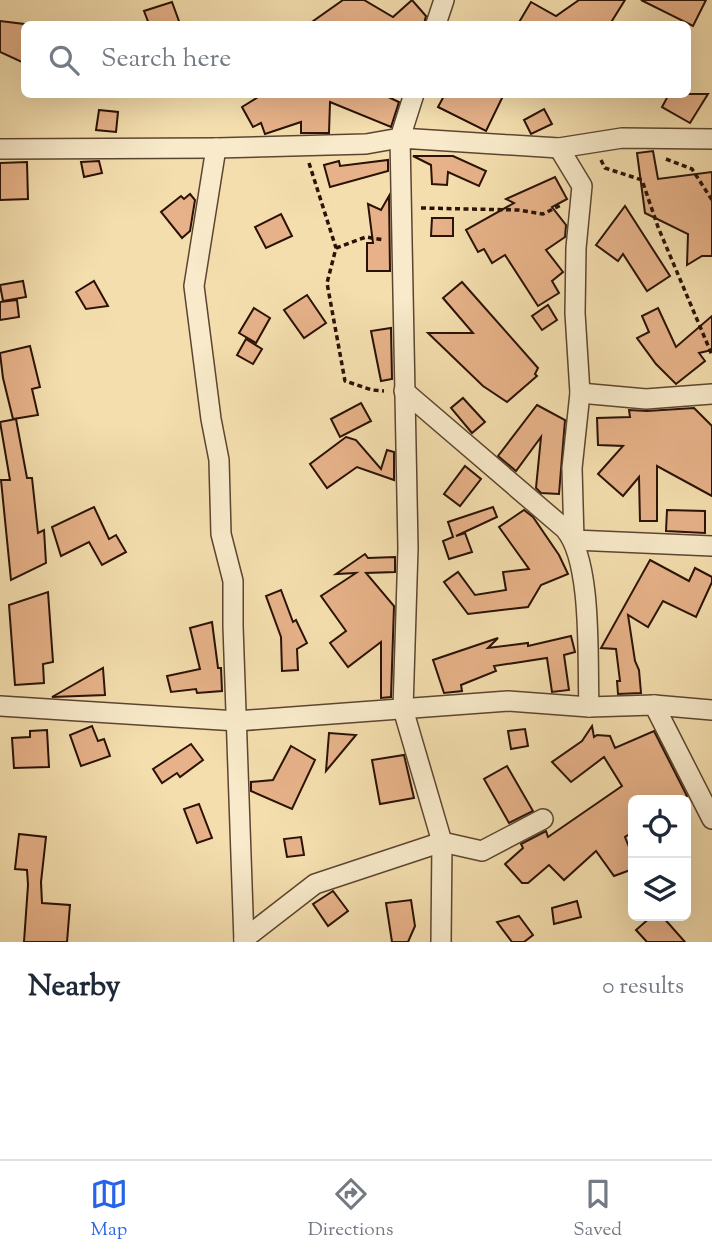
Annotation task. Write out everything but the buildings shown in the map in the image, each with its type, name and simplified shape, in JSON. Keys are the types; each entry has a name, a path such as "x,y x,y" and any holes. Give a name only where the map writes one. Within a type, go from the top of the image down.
{"street":[{"path":"437,21 444,0"},
{"path":"413,98 400,138 408,548 403,709 443,842 441,942"},
{"path":"0,149 366,144 400,138 559,148 622,138 712,139"},
{"path":"216,148 194,286 219,460 221,534 233,581 244,941"},
{"path":"559,148 582,186 576,248 575,313 580,393 572,468 574,540 584,575 589,707"},
{"path":"404,391 565,529 574,540 712,546"},
{"path":"580,393 646,399 712,394"},
{"path":"0,706 237,721 508,701 589,707 653,705 712,710"},
{"path":"653,705 712,819"},
{"path":"244,941 315,884 443,842 482,851 543,819"}],"path":[{"path":"604,168 598,153 622,138"},
{"path":"303,145 336,248 327,283 345,381 372,390 404,391"},
{"path":"664,158 692,169 712,200"},
{"path":"403,207 518,210 542,214 571,200 582,186 604,168"},
{"path":"604,168 642,180 658,227 712,355"},
{"path":"336,248 366,237 404,242"}]}
